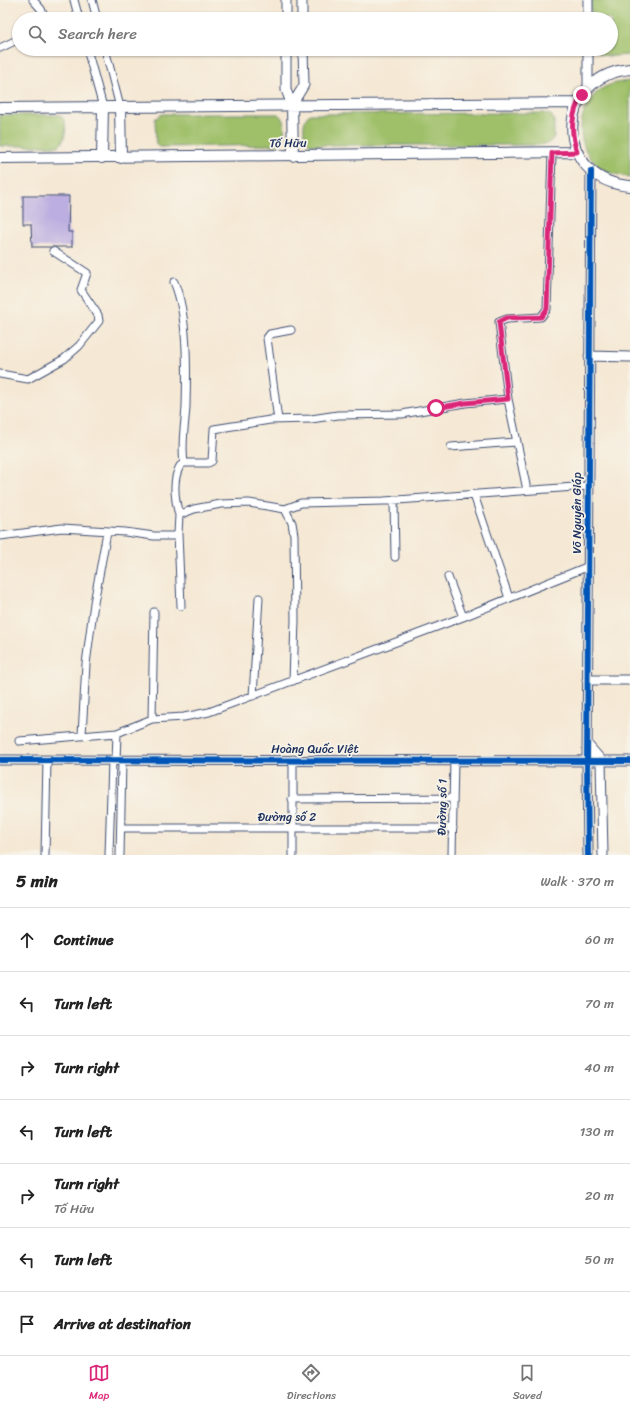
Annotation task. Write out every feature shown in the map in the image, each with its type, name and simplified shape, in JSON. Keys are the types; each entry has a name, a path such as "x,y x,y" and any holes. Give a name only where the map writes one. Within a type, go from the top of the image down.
{"main road":[{"path":"630,69 608,74 588,87 577,104 574,113 572,133 577,152 591,171 609,182 630,186"},
{"path":"1,106 120,107 577,104"},
{"path":"292,105 293,156"},
{"path":"102,158 103,107"},
{"path":"120,107 121,158"},
{"name":"Tố Hữu","path":"0,158 121,158 577,152"}],"street":[{"path":"33,0 42,12"},
{"path":"74,0 77,12"},
{"path":"92,0 95,12"},
{"path":"286,0 286,12"},
{"path":"302,0 302,12"},
{"path":"588,0 588,12"},
{"path":"0,48 12,42"},
{"path":"89,56 103,107"},
{"path":"107,56 120,107"},
{"path":"286,56 286,90 292,105"},
{"path":"292,105 304,85 303,56"},
{"path":"588,56 588,87"},
{"path":"527,490 508,399 499,322 507,318 541,317 547,309 552,153"},
{"name":"Võ Nguyên Giáp","path":"588,855 586,760 589,566 588,486 591,171"},
{"path":"0,374 28,379 64,359 79,346 99,321 98,315 81,290 87,273 53,251"},
{"path":"174,282 178,291 185,330 186,408 182,449 184,463"},
{"path":"278,420 268,338 270,334 291,330"},
{"path":"589,356 630,357"},
{"path":"181,606 178,534 179,515 175,497 176,477 180,466 184,463 208,463 212,461 214,429 278,420 311,419 338,415 402,414 465,403 508,399"},
{"path":"451,447 516,442"},
{"path":"179,515 194,509 221,504 249,503 285,509 301,504 474,495 588,486"},
{"path":"474,495 509,598"},
{"path":"394,500 395,557"},
{"path":"285,509 292,523 294,535 295,620 293,681"},
{"path":"0,536 62,528 125,532 154,536 175,536 178,534"},
{"path":"82,735 86,664 94,603 107,532"},
{"path":"19,741 117,733 152,719 203,714 463,617 589,566"},
{"path":"448,577 463,617"},
{"path":"253,696 259,598"},
{"path":"152,719 154,612"},
{"path":"587,680 630,680"},
{"path":"117,733 121,828 120,855"},
{"path":"587,744 601,760 603,855"},
{"name":"Hoàng Quốc Việt","path":"0,760 630,761"},
{"path":"45,855 47,760"},
{"path":"293,760 293,855"},
{"name":"Đường số 1","path":"452,855 454,760"},
{"path":"110,855 117,761"},
{"path":"292,799 453,798"},
{"name":"Đường số 2","path":"121,828 452,828"}],"green space":[{"path":"591,0 630,0 630,55 618,56 618,12 591,12"},
{"path":"630,81 630,177 608,172 592,160 582,139 581,127 587,105 594,96 609,85"},
{"path":"543,113 551,115 554,120 554,137 549,143 540,145 310,145 304,138 305,122 307,116 310,114"},
{"path":"162,114 278,114 283,120 284,134 278,145 160,147 156,144 155,119"},
{"path":"0,115 60,115 63,118 66,130 64,139 59,146 0,146"}],"building":[{"path":"23,196 69,196 68,232 72,232 72,247 32,247 31,224 23,224"}],"cycle path":[{"path":"588,855 587,760 591,171"},
{"path":"0,760 630,761"}],"route":[{"path":"436,408 465,403 508,399 499,322 507,318 541,317 547,309 549,294 552,153 577,152 572,133 572,123 577,104 582,95"}]}
